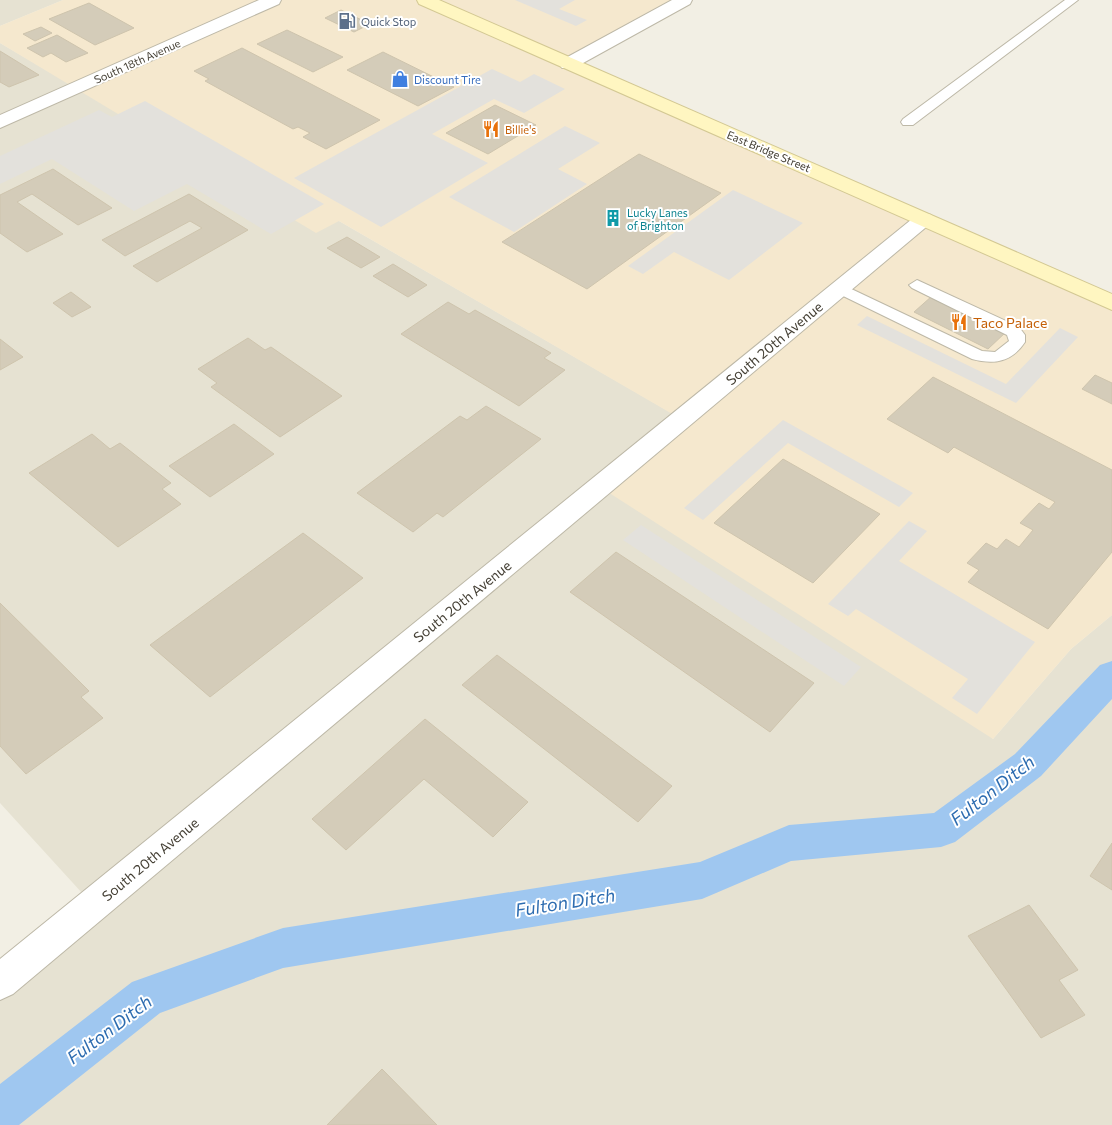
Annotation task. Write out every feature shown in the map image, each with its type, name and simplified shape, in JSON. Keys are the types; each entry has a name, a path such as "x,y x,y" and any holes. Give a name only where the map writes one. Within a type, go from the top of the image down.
{"main road":[{"name":"East Bridge Street","path":"426,0 1112,303"}],"street":[{"name":"South 18th Avenue","path":"0,122 273,0"},
{"path":"568,64 684,0"},
{"name":"South 20th Avenue","path":"0,982 924,219"}],"lane":[{"path":"908,122 1072,0"},
{"path":"840,289 978,355 992,358 1006,355 1017,342 1017,335 1013,330 917,286"}],"shaded area":[{"path":"0,0 63,0 0,26"},
{"path":"63,0 684,0 569,64 1112,303 1112,615 1071,649 993,739 600,487 681,419 339,221 316,233 0,43 0,26"},
{"path":"515,0 575,0 559,9 587,20 576,26"},
{"path":"0,43 77,88 339,221 682,419 993,739 1071,649 1112,615 1112,1125 0,1125 0,982 93,905 0,803"},
{"path":"492,69 520,82 534,74 565,89 524,113 494,99 432,134 488,163 381,227 294,178"},
{"path":"145,101 324,204 271,234 187,184 134,211 52,159 0,184 0,156 99,110 112,117"},
{"path":"565,126 600,143 558,169 587,184 514,232 449,197"},
{"path":"733,190 803,223 729,280 674,252 643,274 628,266"},
{"path":"867,316 1006,384 1060,328 1078,337 1016,403 857,325"},
{"path":"783,420 913,493 899,507 788,443 703,520 684,508"},
{"path":"909,521 927,531 899,561 1035,642 977,714 952,698 968,679 856,609 848,616 828,604"},
{"path":"641,525 861,667 844,686 623,540"}],"building":[{"path":"89,3 134,28 95,45 49,19"},
{"name":"Quick Stop","path":"341,10 370,24 354,32 325,18"},
{"path":"41,27 52,33 35,41 23,34"},
{"path":"287,30 343,57 313,72 257,44"},
{"path":"57,35 88,53 66,62 51,53 43,57 27,48"},
{"path":"242,48 380,120 326,149 303,137 310,133 298,127 293,129 205,81 209,79 194,71"},
{"path":"0,51 39,75 9,87 0,82"},
{"name":"Discount Tire","path":"383,52 454,87 418,106 347,70"},
{"name":"Billie's","path":"495,105 536,125 488,154 446,133"},
{"name":"Lucky Lanes of Brighton","path":"639,154 721,193 587,289 502,242"},
{"path":"53,169 112,208 78,225 32,194 17,202 63,234 27,252 0,233 0,195"},
{"path":"189,194 248,230 157,282 133,266 202,228 190,221 125,256 102,240"},
{"path":"347,237 380,257 361,268 327,248"},
{"path":"393,264 427,285 408,297 373,276"},
{"path":"71,292 91,307 72,317 53,303"},
{"name":"Taco Palace","path":"932,296 1006,332 988,349 914,312"},
{"path":"448,302 469,314 475,310 551,353 544,358 565,370 519,406 401,334"},
{"path":"248,338 265,350 271,347 342,396 280,437 211,387 217,383 198,369"},
{"path":"0,339 23,357 0,370"},
{"path":"1095,375 1112,383 1112,404 1082,389"},
{"path":"933,377 1112,470 1112,552 1048,629 968,582 979,570 967,563 986,543 997,549 1006,539 1019,547 1033,530 1020,523 1039,503 1049,509 1055,502 954,447 948,453 887,419"},
{"path":"486,406 541,439 443,517 437,513 413,532 357,493 460,416 467,420"},
{"path":"234,424 274,454 210,497 169,466"},
{"path":"92,434 110,449 120,443 171,483 162,489 181,504 118,547 29,473"},
{"path":"783,459 880,514 813,583 714,523"},
{"path":"303,533 363,578 210,697 150,645"},
{"path":"616,552 814,683 770,732 570,592"},
{"path":"0,603 89,691 81,697 103,718 26,774 0,746"},
{"path":"497,655 672,786 638,822 462,685"},
{"path":"425,719 528,802 493,837 424,779 346,850 312,819"},
{"path":"1112,843 1112,890 1090,876"},
{"path":"1029,905 1078,970 1059,980 1085,1015 1041,1038 968,936"},
{"path":"382,1069 437,1125 327,1125"}],"waterway":[{"name":"Fulton Ditch","path":"0,1112 147,997 283,948 702,880 789,843 941,830 1028,765 1112,675"}],"place":[{"name":"Quick Stop","path":"347,21"},
{"name":"Discount Tire","path":"400,79"},
{"name":"Billie's","path":"491,129"},
{"name":"Lucky Lanes of Brighton","path":"613,218"},
{"name":"Taco Palace","path":"959,322"}]}
